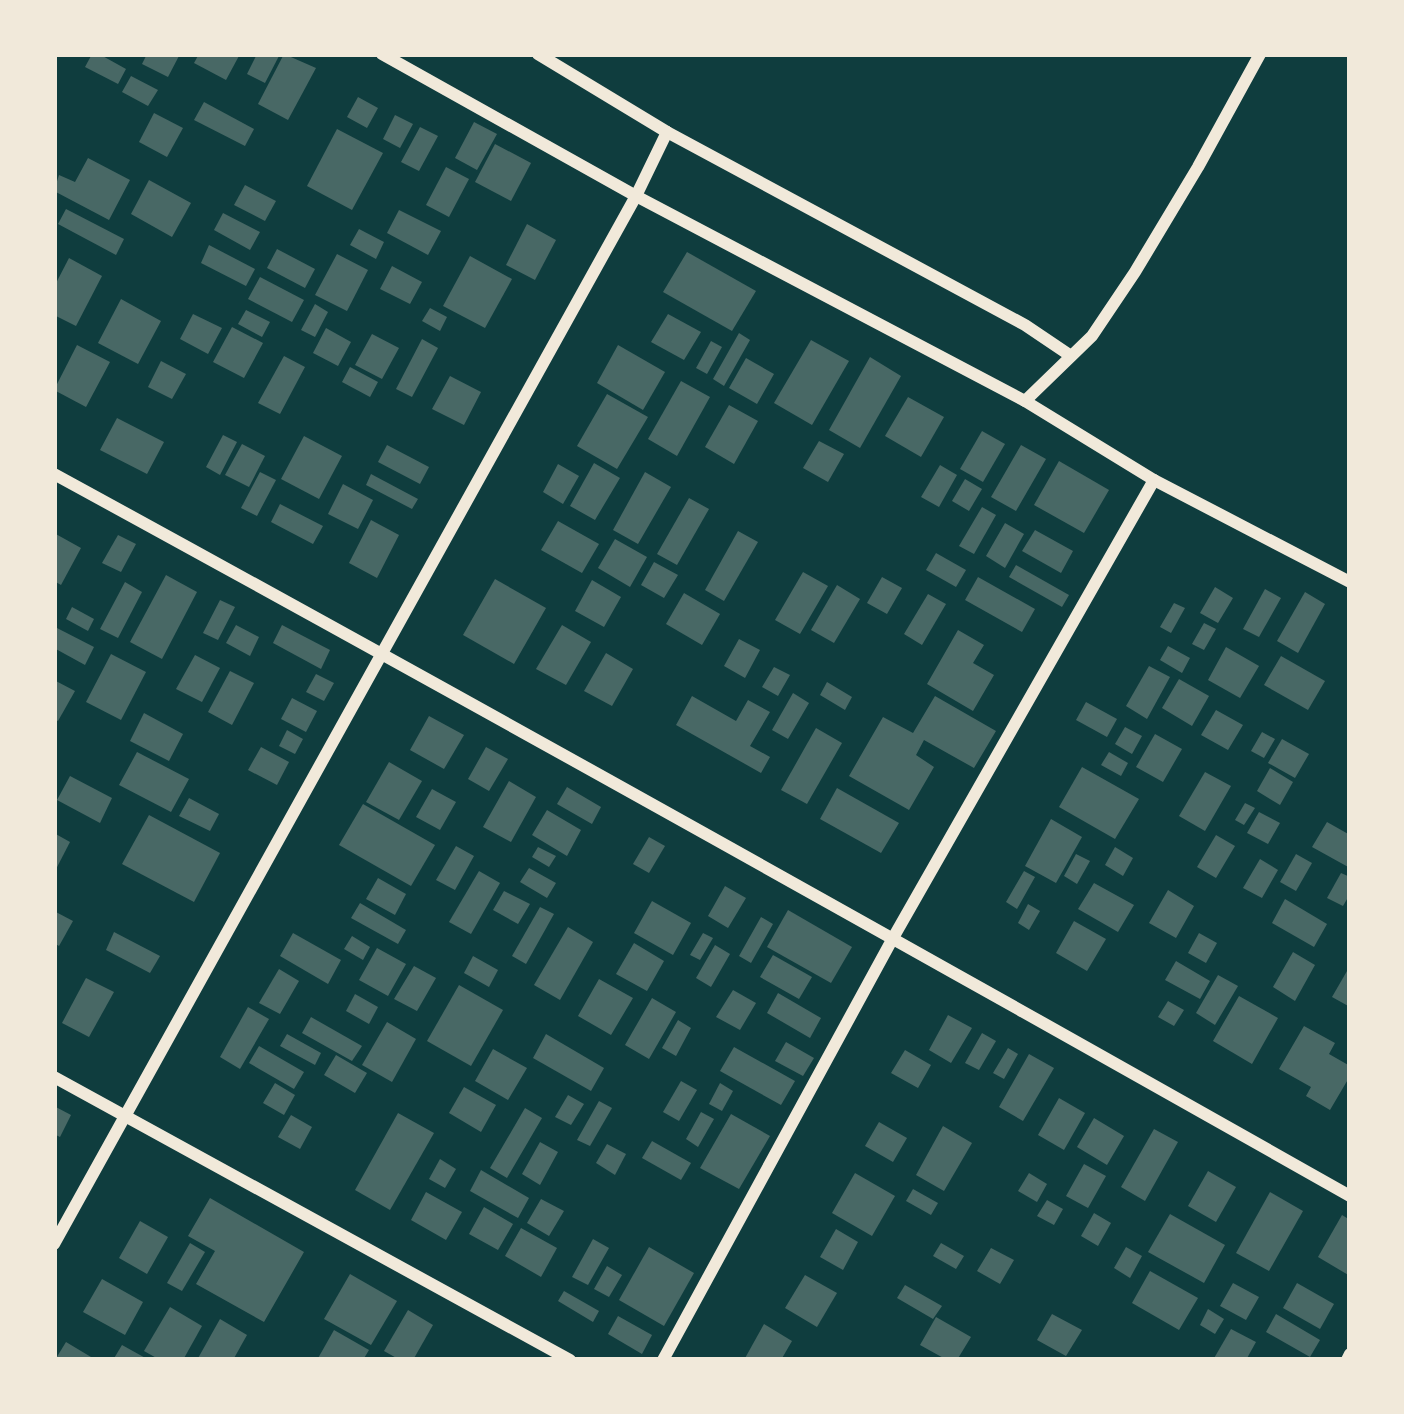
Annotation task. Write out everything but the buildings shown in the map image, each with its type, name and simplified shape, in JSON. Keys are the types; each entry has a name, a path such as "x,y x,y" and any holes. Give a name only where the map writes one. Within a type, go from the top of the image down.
{"street":[{"path":"382,54 636,196 1025,401 1154,480 1350,582"},
{"path":"538,54 667,132 1025,325 1071,356"},
{"path":"1025,401 1092,336 1198,167 1260,54"},
{"path":"54,1244 636,196 667,132"},
{"path":"54,474 1350,1196"},
{"path":"662,1360 893,938 1154,480"},
{"path":"54,1077 570,1360"}]}
